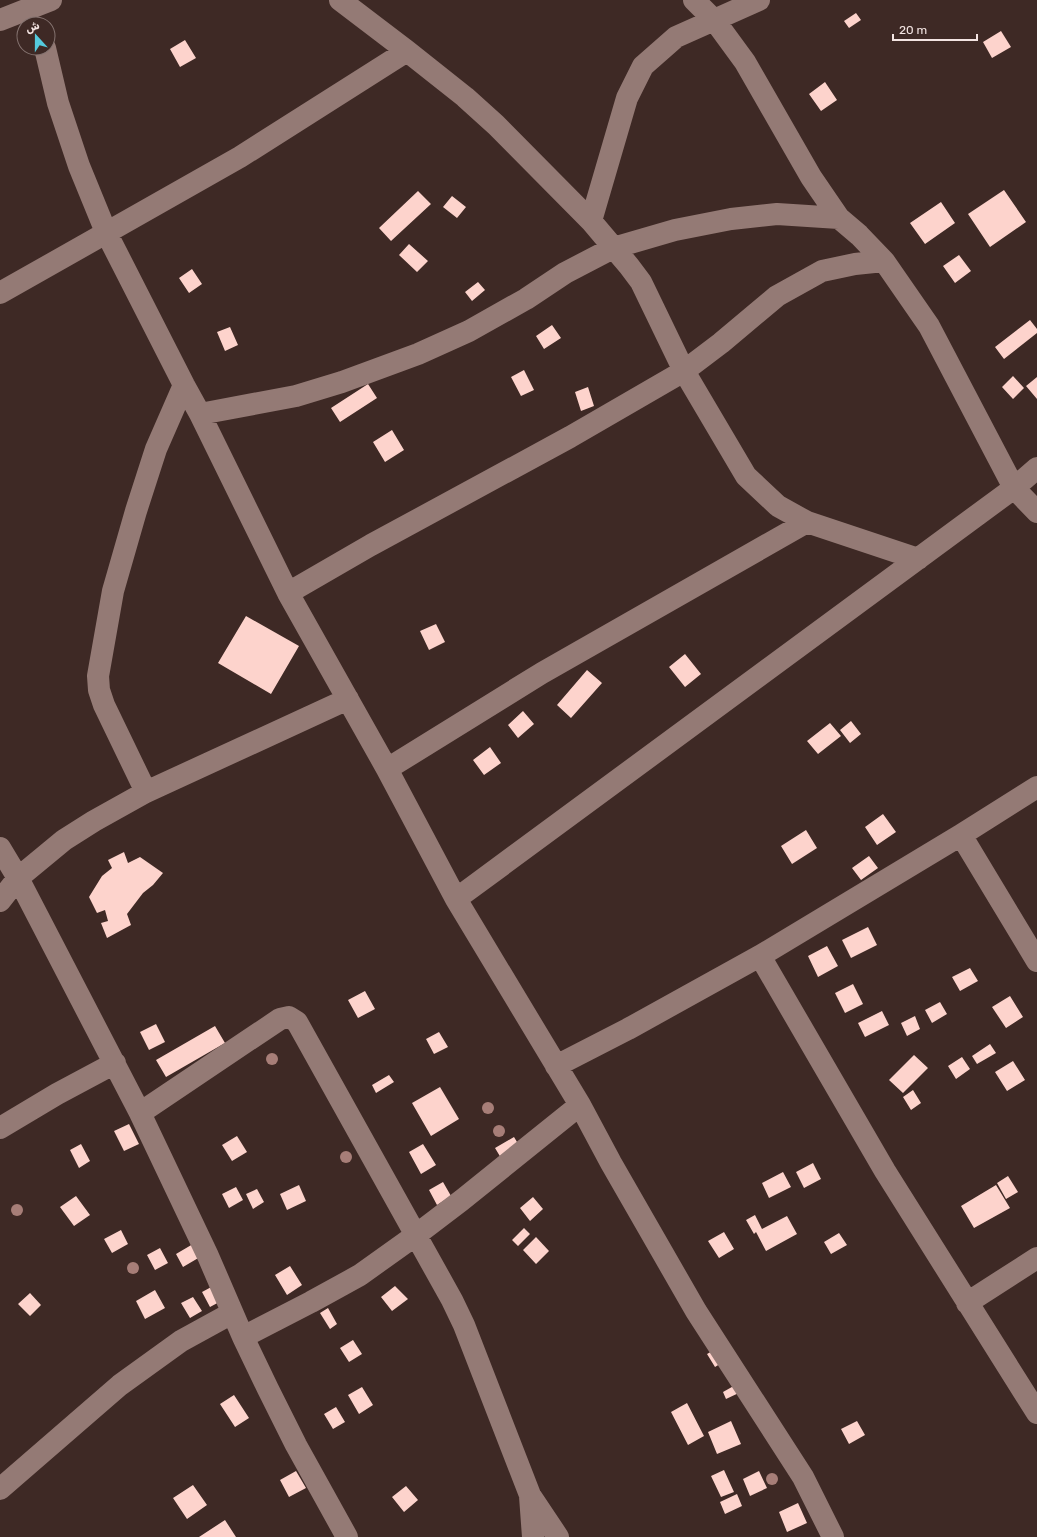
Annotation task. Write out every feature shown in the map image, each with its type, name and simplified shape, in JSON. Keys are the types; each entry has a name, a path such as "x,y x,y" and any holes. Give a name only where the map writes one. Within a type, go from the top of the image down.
{"street":[{"path":"340,0 465,97 496,125 591,221 641,282 684,371 746,476 778,506 807,522 918,559"},
{"path":"694,0 715,21 745,62 811,177 839,218 884,261 929,326 1014,488 1037,512"},
{"path":"591,221 627,98 643,66 676,37 715,21 759,0"},
{"path":"0,20 37,8"},
{"path":"0,293 106,232 167,200 240,157 407,51"},
{"path":"47,56 58,103 79,166 106,232 200,414 288,593 387,769 456,898 580,1105 611,1163 696,1310 803,1477 833,1537"},
{"path":"200,414 296,396 342,382 418,354 469,331 526,299 565,273 613,248 675,230 730,219 777,214 839,218"},
{"path":"288,593 371,545 570,437 684,371 778,296 822,271 855,264 884,261"},
{"path":"146,792 104,705 99,690 98,676 113,591 136,512 156,449 184,385"},
{"path":"456,898 1014,488 1037,468"},
{"path":"387,769 542,673 807,522"},
{"path":"0,901 18,878 64,840 94,820 146,792 348,699"},
{"path":"556,1066 628,1029 760,956 961,835 1037,787"},
{"path":"961,835 1037,961"},
{"path":"0,848 18,878 140,1112 208,1256 243,1337 296,1445 348,1537"},
{"path":"760,956 885,1171 1037,1413"},
{"path":"140,1112 280,1019 290,1017 297,1022 416,1235 464,1326 530,1495 558,1537"},
{"path":"0,1128 57,1094 115,1063"},
{"path":"243,1337 311,1302 360,1274 416,1235 580,1105"},
{"path":"967,1303 1037,1258"},
{"path":"0,1489 120,1385 181,1341 232,1313"},
{"path":"530,1495 532,1537"}],"building":[{"path":"856,13 861,20 849,28 844,21"},
{"path":"1001,31 1011,47 992,58 983,42"},
{"path":"185,40 196,58 180,67 170,49"},
{"path":"825,82 837,100 821,111 809,94"},
{"path":"1004,190 1026,222 990,247 968,214"},
{"path":"418,191 431,204 391,241 379,228"},
{"path":"452,196 466,207 457,218 443,207"},
{"path":"941,202 955,223 925,244 910,223"},
{"path":"409,244 428,261 417,272 399,255"},
{"path":"959,255 971,271 955,283 943,266"},
{"path":"192,269 202,284 189,293 179,278"},
{"path":"478,282 485,290 472,301 465,292"},
{"path":"1030,320 1037,329 1037,333 1004,359 995,347"},
{"path":"552,325 561,338 544,349 536,336"},
{"path":"230,327 238,345 225,351 217,332"},
{"path":"524,370 534,390 521,396 511,377"},
{"path":"1013,376 1024,388 1013,399 1002,387"},
{"path":"1037,377 1037,399 1026,386"},
{"path":"368,384 377,398 340,422 331,408"},
{"path":"588,387 594,406 581,411 575,392"},
{"path":"392,430 404,450 385,462 373,442"},
{"path":"246,616 299,646 271,694 218,663"},
{"path":"436,624 445,642 429,650 420,631"},
{"path":"685,654 701,674 685,687 669,667"},
{"path":"587,670 602,683 571,718 557,705"},
{"path":"523,711 534,724 518,738 508,725"},
{"path":"851,721 861,734 850,743 840,730"},
{"path":"830,723 841,736 818,754 807,741"},
{"path":"490,747 501,763 484,775 473,760"},
{"path":"883,814 896,832 877,845 865,827"},
{"path":"806,830 817,848 792,864 781,846"},
{"path":"124,852 128,863 140,857 163,873 153,885 143,893 127,914 131,925 107,938 101,923 108,921 105,910 97,913 89,897 102,876 112,868 108,860"},
{"path":"869,856 878,868 861,880 852,868"},
{"path":"868,927 877,945 851,958 842,940"},
{"path":"827,946 838,966 818,977 808,956"},
{"path":"970,968 978,981 960,991 952,977"},
{"path":"853,984 863,1004 845,1013 835,993"},
{"path":"365,991 375,1009 358,1018 348,1000"},
{"path":"1010,996 1023,1017 1006,1028 992,1007"},
{"path":"940,1002 947,1014 932,1023 925,1010"},
{"path":"882,1011 889,1025 865,1037 858,1023"},
{"path":"915,1016 920,1029 907,1036 901,1023"},
{"path":"156,1024 165,1042 149,1050 140,1032"},
{"path":"215,1026 225,1043 166,1077 156,1060"},
{"path":"439,1032 448,1047 434,1054 426,1039"},
{"path":"990,1044 996,1053 977,1064 972,1056"},
{"path":"914,1055 928,1068 903,1093 889,1080"},
{"path":"962,1057 970,1069 956,1079 948,1066"},
{"path":"1013,1061 1025,1080 1007,1091 995,1072"},
{"path":"389,1075 394,1082 376,1093 372,1085"},
{"path":"440,1087 459,1119 431,1136 412,1103"},
{"path":"913,1090 921,1103 911,1110 903,1097"},
{"path":"129,1124 139,1144 124,1151 114,1131"},
{"path":"237,1136 247,1152 232,1161 222,1145"},
{"path":"514,1137 520,1147 501,1158 495,1148"},
{"path":"81,1144 90,1161 79,1168 70,1150"},
{"path":"423,1144 436,1165 421,1174 409,1152"},
{"path":"813,1163 821,1179 804,1188 796,1172"},
{"path":"783,1172 791,1187 769,1198 762,1183"},
{"path":"1008,1176 1018,1192 1006,1199 997,1183"},
{"path":"443,1182 451,1196 437,1205 429,1190"},
{"path":"299,1185 306,1201 287,1210 280,1194"},
{"path":"996,1185 1010,1208 974,1228 961,1206"},
{"path":"236,1187 243,1200 229,1208 222,1194"},
{"path":"257,1189 264,1202 253,1209 246,1194"},
{"path":"76,1196 90,1215 74,1226 60,1207"},
{"path":"533,1197 543,1209 530,1221 520,1208"},
{"path":"755,1215 762,1229 787,1216 797,1234 766,1251 756,1232 754,1234 746,1220"},
{"path":"524,1228 530,1234 518,1246 512,1240"},
{"path":"121,1230 128,1244 112,1253 104,1239"},
{"path":"724,1232 734,1249 719,1258 708,1241"},
{"path":"839,1233 847,1245 831,1254 824,1242"},
{"path":"536,1237 549,1251 536,1264 523,1250"},
{"path":"193,1244 200,1257 183,1267 176,1254"},
{"path":"160,1248 168,1263 155,1270 147,1255"},
{"path":"290,1266 302,1285 287,1295 275,1275"},
{"path":"215,1285 223,1300 210,1307 202,1292"},
{"path":"395,1286 408,1299 392,1311 381,1297"},
{"path":"155,1290 165,1308 145,1319 136,1301"},
{"path":"30,1293 41,1305 30,1316 18,1304"},
{"path":"193,1297 202,1311 190,1318 181,1303"},
{"path":"328,1308 337,1324 330,1329 320,1313"},
{"path":"353,1340 362,1354 349,1362 340,1348"},
{"path":"716,1349 723,1362 715,1367 707,1354"},
{"path":"739,1383 743,1391 726,1399 723,1392"},
{"path":"362,1387 373,1405 359,1414 348,1395"},
{"path":"234,1395 249,1418 235,1427 220,1404"},
{"path":"687,1403 704,1436 688,1445 671,1412"},
{"path":"336,1407 345,1422 333,1429 324,1414"},
{"path":"731,1421 741,1444 717,1454 708,1432"},
{"path":"857,1421 865,1435 849,1444 841,1429"},
{"path":"724,1470 734,1492 721,1497 711,1476"},
{"path":"296,1471 306,1488 289,1497 280,1480"},
{"path":"759,1471 767,1488 750,1496 743,1479"},
{"path":"193,1485 207,1505 187,1519 173,1498"},
{"path":"406,1486 418,1500 404,1512 392,1497"},
{"path":"737,1494 742,1506 725,1514 720,1502"},
{"path":"798,1503 807,1523 787,1532 779,1512"},
{"path":"225,1520 236,1537 199,1537"}]}
